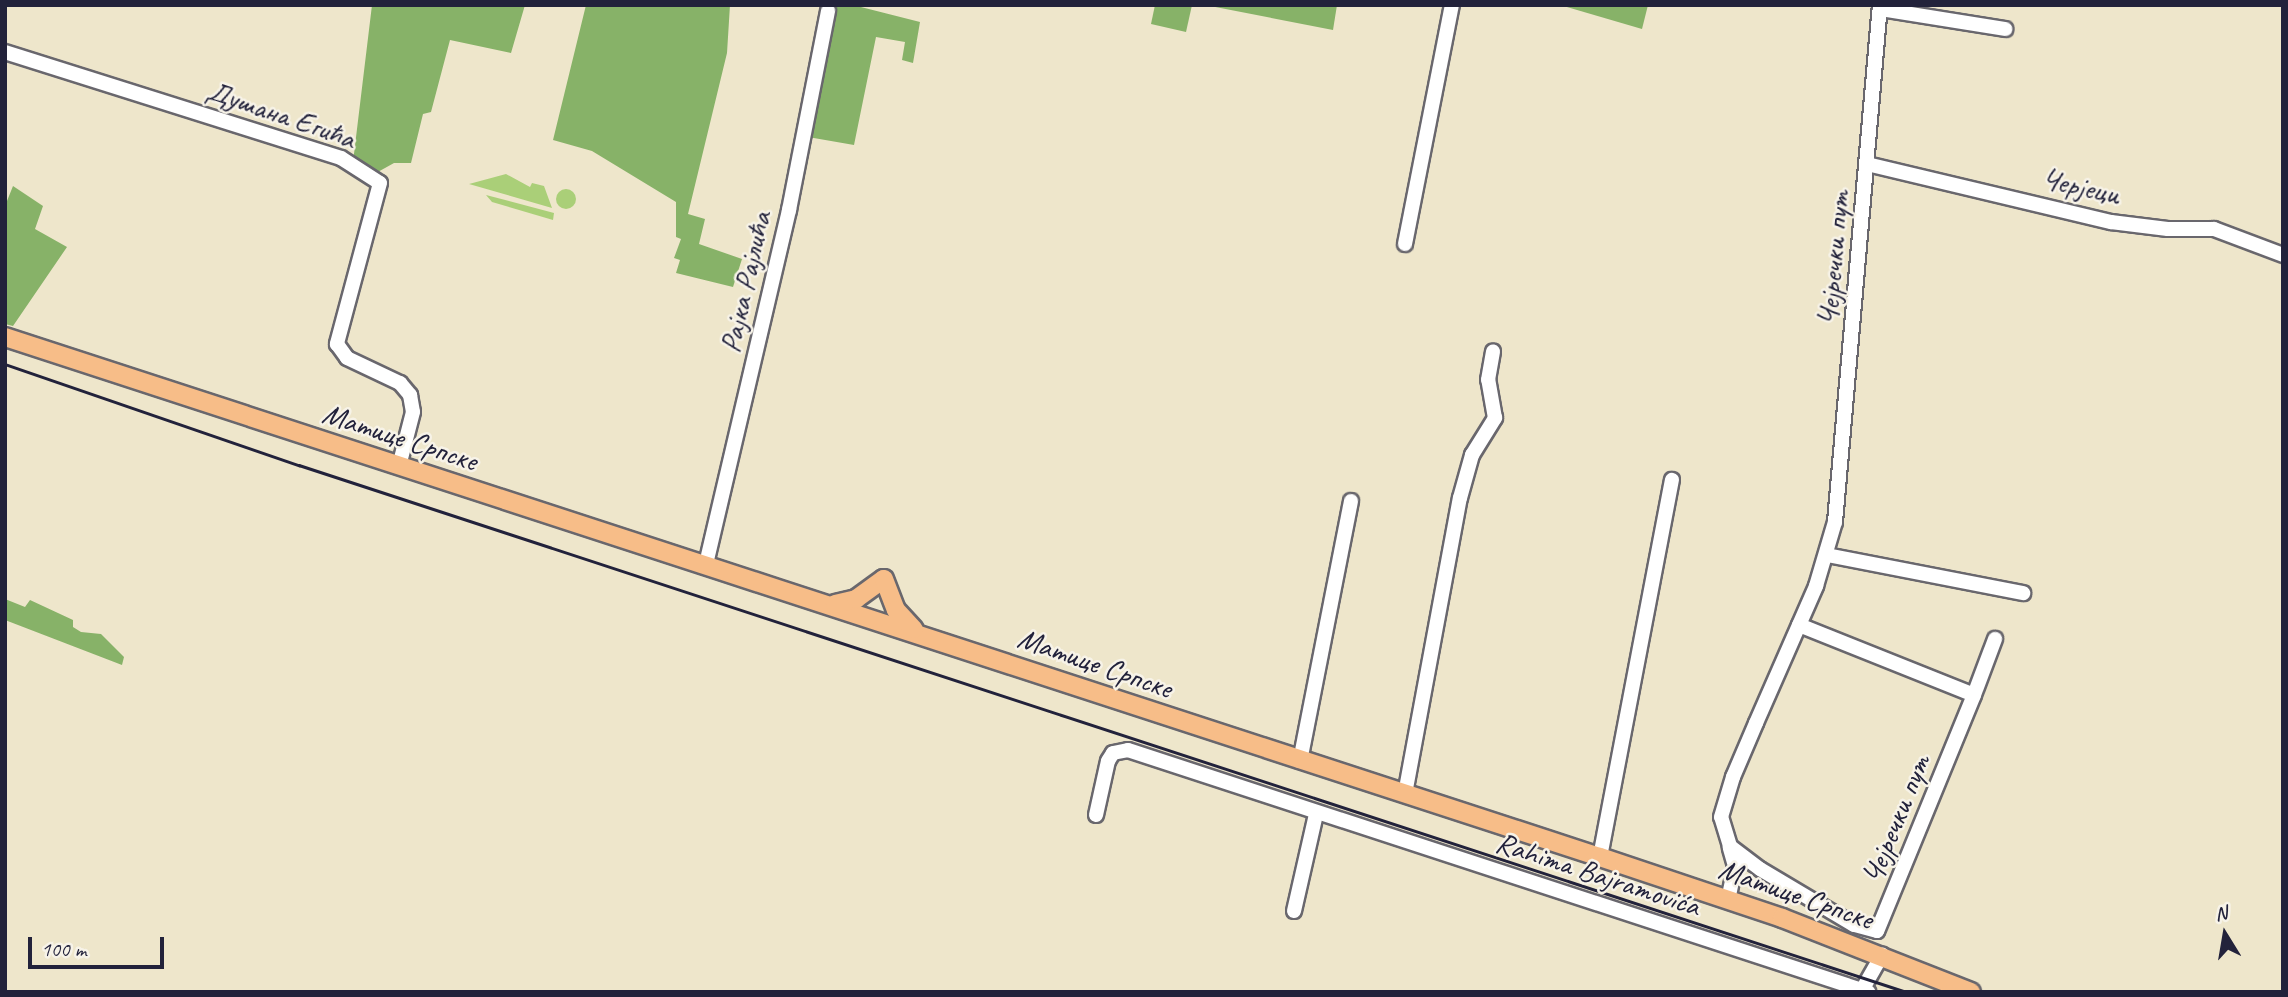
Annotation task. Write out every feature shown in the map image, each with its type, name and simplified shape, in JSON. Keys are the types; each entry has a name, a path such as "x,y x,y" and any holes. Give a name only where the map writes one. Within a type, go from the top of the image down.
{"main road":[{"name":"Матице Српске","path":"5,337 873,617 1300,761 1600,856 1882,955 1971,992"},
{"path":"831,604 856,599 884,579 896,610 918,633"}],"street":[{"path":"1405,244 1452,5"},
{"path":"1880,7 2005,29"},
{"name":"Чејречки пут","path":"1880,7 1839,498 1827,555 1721,811 1730,846 1793,892 1854,925 1880,930 1995,639"},
{"name":"Рајка Рајлића","path":"706,564 794,187 828,11"},
{"name":"Душана Егића","path":"5,52 341,158 380,183 337,344 347,358 400,383 410,395 413,412 399,466"},
{"name":"Черјеци","path":"1867,164 2111,222 2168,229 2214,229 2283,255"},
{"path":"1405,794 1445,569 1472,455 1495,418 1488,380 1493,351"},
{"path":"1600,856 1672,480"},
{"path":"1300,761 1352,501"},
{"path":"1827,555 2023,593"},
{"path":"1799,625 1973,695"},
{"name":"Rahima Bajramovića","path":"1096,815 1108,761 1113,753 1128,750 1316,814 1864,991 1882,955"},
{"path":"1294,911 1316,814"},
{"path":"1728,900 1735,866 1730,846"}],"green space":[{"path":"372,5 525,5 511,53 450,40 431,112 423,114 411,163 394,163 376,173 353,162"},
{"path":"586,5 730,5 727,53 688,214 705,219 699,244 742,259 733,287 676,273 680,260 674,258 681,239 676,237 676,202 592,151 553,140"},
{"path":"833,5 853,5 920,22 913,63 902,60 905,42 876,37 854,145 808,137"},
{"path":"1155,5 1192,5 1186,32 1151,24"},
{"path":"1205,5 1337,5 1333,30"},
{"path":"1560,5 1648,5 1642,29"},
{"path":"506,174 530,187 532,183 544,186 552,208 469,184"},
{"path":"13,186 43,206 35,229 67,247 13,326 5,324 5,206"},
{"path":"566,189 573,192 576,199 573,206 566,209 559,206 556,199 559,192"},
{"path":"486,195 554,213 553,220 492,202"},
{"path":"5,599 25,607 30,600 73,620 73,627 81,632 101,634 124,657 122,665 5,620"}],"railway":[{"path":"5,364 299,465 1907,992"}]}
